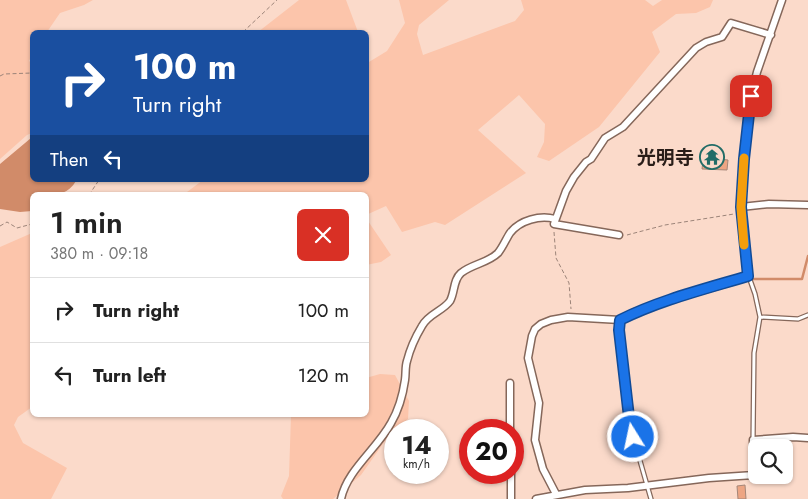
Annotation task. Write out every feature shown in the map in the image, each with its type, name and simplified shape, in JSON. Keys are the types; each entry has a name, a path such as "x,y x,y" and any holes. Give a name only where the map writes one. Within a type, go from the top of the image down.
{"street":[{"path":"556,494 548,482 535,440 539,403 528,358 535,329 551,320 570,317 620,320 635,312 748,276 741,209 751,96 757,72 782,0"},
{"path":"554,222 566,190 586,162 591,159 603,140 623,126 701,44 722,37 731,23 771,36"},
{"path":"741,209 769,204 808,205"},
{"path":"341,499 345,485 391,423 404,389 407,361 422,324 451,299 458,276 498,253 511,232 518,225 536,218 545,216 554,222 619,235"},
{"path":"510,383 510,419"},
{"path":"766,439 808,438"},
{"path":"536,499 585,490 647,487 709,478 748,475"},
{"path":"511,484 511,499"}],"lane":[{"path":"748,276 755,294 760,317 754,353 753,439"},
{"path":"760,317 798,319 808,315"},
{"path":"620,320 619,330 630,426 651,499"}],"path":[{"path":"245,30 277,0"},
{"path":"0,76 4,74 30,73"},
{"path":"619,235 737,213 741,209"},
{"path":"0,226 7,222 17,228 30,225"},
{"path":"554,222 556,258 570,283 570,317"}],"shaded area":[{"path":"0,0 93,0 60,13 48,30 30,30 30,134 0,159"},
{"path":"299,0 346,0 357,30 261,30"},
{"path":"399,0 449,0 419,25 417,34 423,55 515,21 524,10 521,0 645,0 653,6 662,0 713,0 710,7 696,13 676,14 652,32 660,52 599,127 549,161 537,157 544,142 545,124 519,95 478,130 526,173 445,225 435,222 402,232 386,206 369,214 369,192 187,192 200,182 369,182 369,62 387,51 405,23"},
{"path":"30,139 30,182 75,182 64,192 30,192 30,211 20,212 0,209 0,164"},
{"path":"369,222 391,255 381,262 369,264"},
{"path":"30,234 30,408 18,417 14,425 23,443 67,468 51,499 0,499 0,247"},
{"path":"380,374 395,375 409,401 408,419 384,419 384,442 361,475 333,499 283,499 281,496 289,476 291,417 369,417 369,377"}],"building":[{"path":"708,150 715,150 715,153 719,154 719,159 728,160 727,170 702,169 704,152 708,152"},
{"path":"745,485 746,499 738,499 737,486"}],"waterway":[{"path":"753,279 802,279 808,256"}],"slow traffic":[{"path":"744,158 741,207 744,245"}],"place":[{"name":"光明寺","path":"712,157"}],"route":[{"path":"633,437 630,426 619,330 620,320 635,312 748,276 744,249 741,196 751,96"}]}
